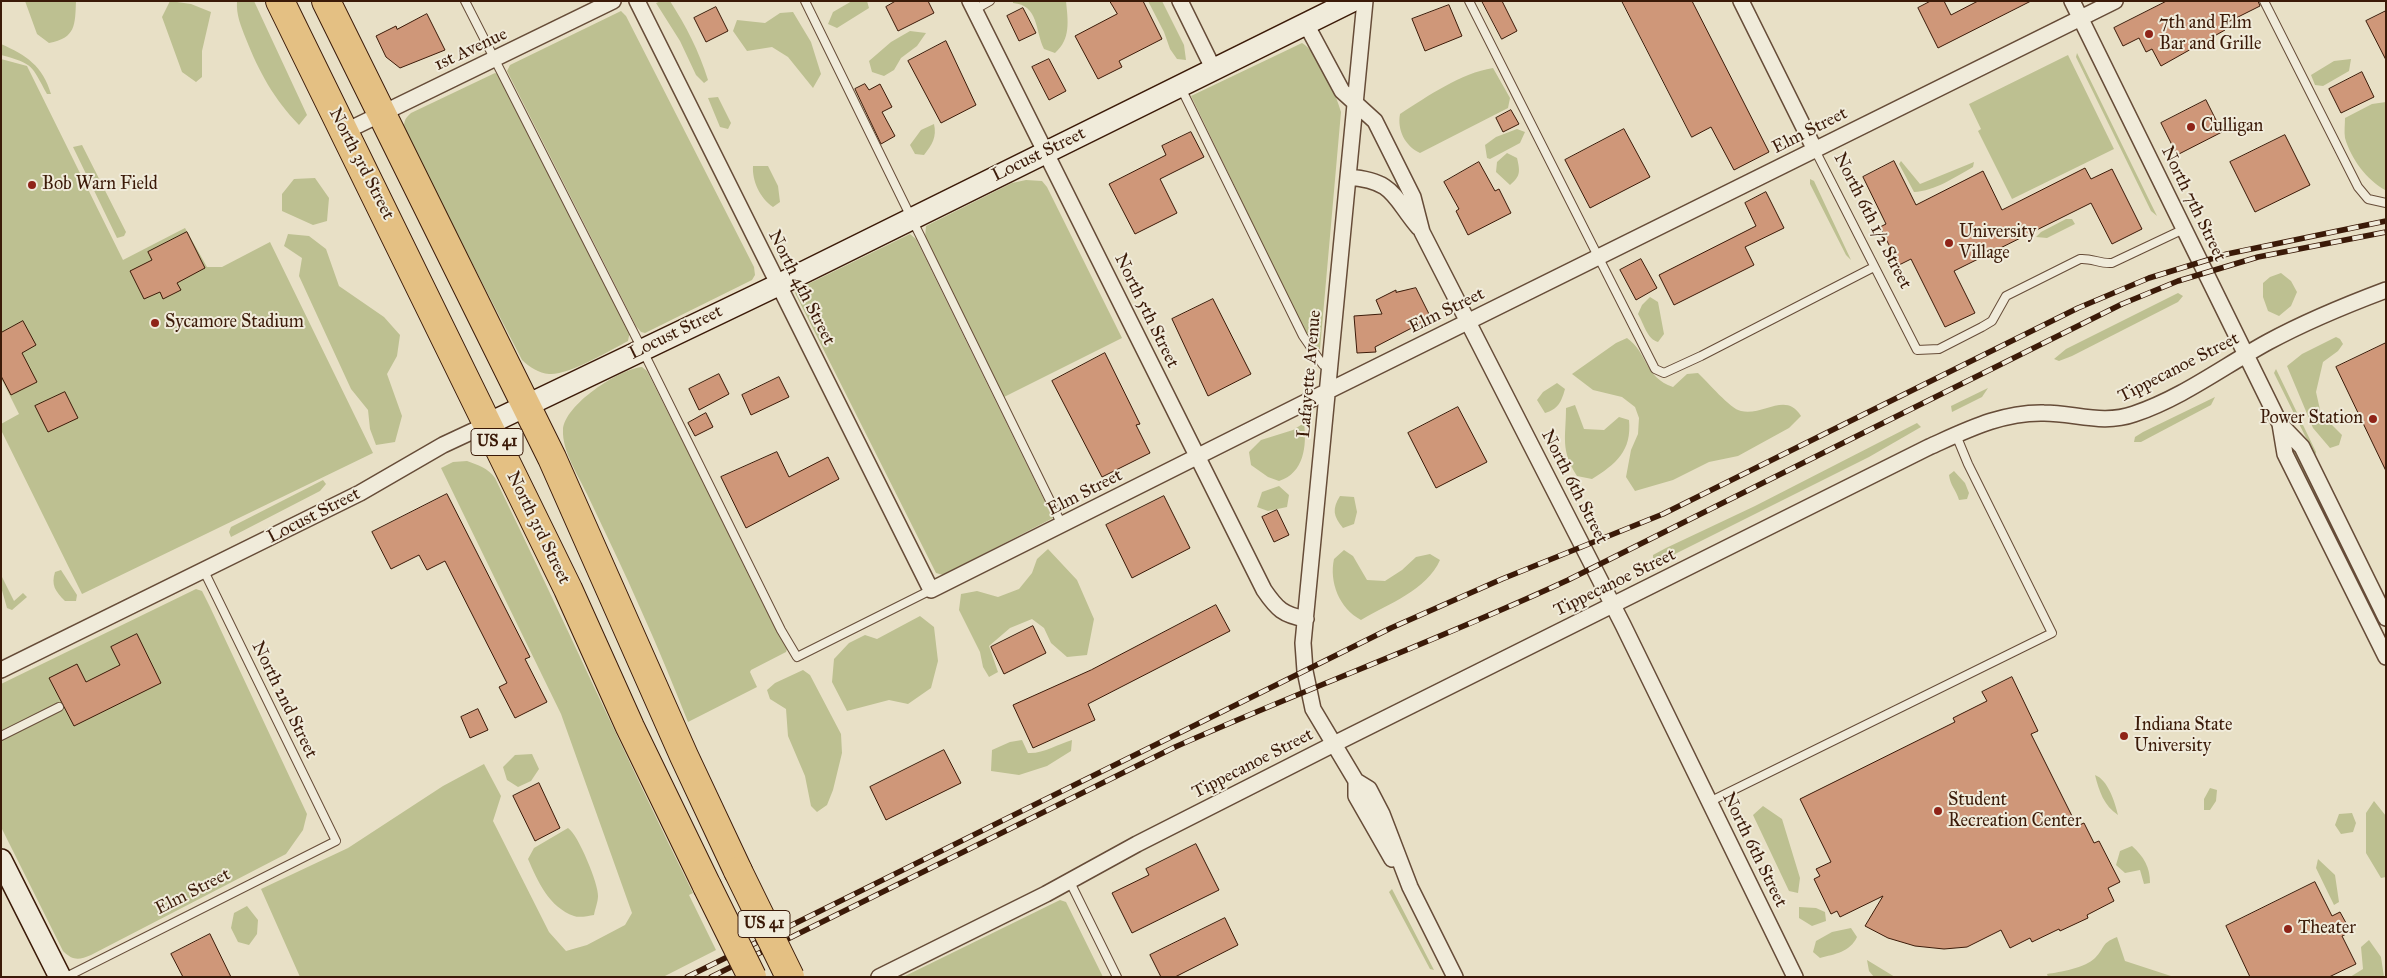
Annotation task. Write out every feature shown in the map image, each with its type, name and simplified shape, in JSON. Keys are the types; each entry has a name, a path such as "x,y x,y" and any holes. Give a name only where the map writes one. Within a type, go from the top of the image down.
{"highway":[{"name":"North 3rd Street","path":"280,1 488,424 752,977"},
{"name":"US 41","path":"326,1 527,406 738,871 790,977"}],"street":[{"name":"1st Avenue","path":"344,132 613,1"},
{"name":"North 4th Street","path":"637,1 931,590"},
{"path":"1180,1 1214,70"},
{"name":"Locust Street","path":"1,670 360,493 443,444 527,406 778,284 1352,1"},
{"name":"Lafayette Avenue","path":"1334,744 1313,710 1308,690 1303,643 1365,1"},
{"name":"North 6th 1/2 Street","path":"1741,1 1815,150"},
{"name":"North 7th Street","path":"2072,1 2280,424 2285,454 2386,657"},
{"name":"Elm Street","path":"931,590 2115,1"},
{"name":"North 5th Street","path":"972,5 1197,457 1272,603 1290,616 1306,619"},
{"name":"North 6th Street","path":"1306,24 1342,91 1374,121 1379,129 1413,197 1422,232 1612,605 1795,977"},
{"path":"1348,177 1366,179 1385,185 1422,232"},
{"name":"Tippecanoe Street","path":"879,977 1070,882 1137,844 1334,744 1956,435 1999,418 2024,413 2046,412 2091,419 2120,418 2150,408 2218,374 2267,343 2319,318 2386,290"},
{"name":"North 7th Street","path":"2280,424 2302,447 2386,618"},
{"path":"1334,744 1356,781 1356,796 1368,821 1410,888 1455,977"},
{"path":"1,860 60,977"}],"lane":[{"path":"465,1 642,349"},
{"path":"805,1 910,219 996,387 1062,525"},
{"path":"972,5 990,1"},
{"path":"1469,1 1655,370 1664,373 1701,356 1874,267"},
{"path":"2264,1 2358,187 2368,199 2386,203"},
{"path":"1180,86 1303,336 1323,365 1330,367"},
{"name":"North 6th 1/2 Street","path":"1815,150 1916,350 1939,349 1982,327 1992,321 2006,296 2080,259 2094,260 2101,264 2112,263 2184,229"},
{"name":"Elm Street","path":"642,349 781,630 797,657 931,590"},
{"path":"1709,802 2052,634 1968,464 1956,435"},
{"name":"North 2nd Street","path":"204,571 336,841"},
{"path":"1,736 59,707"},
{"name":"Elm Street","path":"66,977 336,841"},
{"path":"1070,882 1117,977"}],"green space":[{"path":"25,1 76,1 74,24 69,34 58,41 49,43 37,34"},
{"path":"170,1 191,4 211,12 202,51 202,77 196,82 182,72 162,17"},
{"path":"237,1 254,1 307,115 299,125 268,85 256,63 239,20"},
{"path":"670,1 687,29 701,59 708,80 704,83 696,75 680,41 656,3"},
{"path":"852,1 867,1 869,8 837,28 828,24 833,12"},
{"path":"1013,1 1066,1 1068,23 1066,36 1064,42 1055,53 1044,49 1035,20 1028,8 1013,3"},
{"path":"1148,1 1162,1 1184,45 1186,60 1177,59 1170,49 1164,32"},
{"path":"621,11 626,16 754,267 755,275 752,280 645,333 641,332 636,326 507,71 510,65"},
{"path":"793,12 811,42 821,74 813,88 788,57 772,47 747,51 733,31 737,20 765,23 780,13"},
{"path":"910,31 926,33 917,46 901,58 894,70 884,76 872,72 869,61 891,42"},
{"path":"1302,43 1313,54 1331,85 1341,112 1320,349 1317,349 1305,332 1191,96"},
{"path":"1,44 26,57 38,69 48,84 51,94 47,94 30,67 20,61 1,55"},
{"path":"2077,53 2157,216 2151,211 2076,57"},
{"path":"2068,55 2114,149 2012,199 1978,131 1981,129 1969,104"},
{"name":"Sycamore Stadium","path":"1,59 27,66 123,260 185,228 207,267 222,267 270,242 373,453 82,594 1,430 1,424 19,414 1,378"},
{"path":"2351,59 2349,71 2323,86 2315,85 2311,75 2334,61"},
{"path":"1493,68 1510,98 1508,108 1420,153 1406,142 1401,132 1400,114 1457,80"},
{"path":"495,73 499,75 630,331 628,341 589,362 557,374 538,371 522,360 405,133 405,122 411,113"},
{"path":"718,97 731,123 728,129 720,127 708,98"},
{"path":"2386,102 2385,190 2366,175 2351,154 2345,138 2345,118 2372,104"},
{"path":"934,124 934,137 929,148 924,155 915,154 910,145 921,130"},
{"path":"1517,129 1525,132 1520,143 1490,159 1487,158 1485,145 1496,137"},
{"path":"82,145 126,232 124,236 117,238 73,147"},
{"path":"1507,153 1517,158 1519,166 1518,176 1510,185 1496,172 1497,162"},
{"path":"1901,161 1920,184 1974,162 1973,167 1945,183 1930,189 1914,192 1899,164"},
{"path":"753,166 768,166 778,186 780,202 773,207 764,199 758,189"},
{"path":"315,178 329,198 327,221 313,225 282,211 282,194 294,179"},
{"path":"1810,179 1814,181 1851,260 1846,255 1810,184"},
{"path":"1026,180 1042,181 1047,187 1122,338 1004,397 925,238 926,226 1012,183"},
{"path":"2066,219 2072,219 2075,224 2047,238 2036,237 2041,232"},
{"path":"288,234 309,236 326,249 339,286 384,317 400,335 397,356 387,374 402,416 395,442 376,445 370,429 368,410 351,389 299,276 302,258 284,246"},
{"path":"910,234 916,239 1053,518 943,575 936,573 795,293 798,289"},
{"path":"2281,273 2291,281 2297,292 2291,306 2279,316 2268,311 2263,297 2263,283 2270,277"},
{"path":"2178,293 2183,296 2178,302 2072,356 2059,361 2054,359 2066,349"},
{"path":"1650,297 1658,302 1664,334 1658,342 1648,334 1638,314 1642,305"},
{"path":"2336,337 2343,344 2338,351 2323,362 2316,392 2321,414 2342,435 2339,445 2330,448 2313,428 2287,366 2302,354"},
{"path":"1627,338 1634,344 1651,371 1664,383 1673,387 1687,374 1698,373 1736,409 1750,412 1774,406 1789,405 1801,416 1789,428 1738,456 1709,462 1673,480 1635,491 1626,477 1631,450 1638,434 1639,418 1635,407 1622,397 1593,390 1572,374 1616,343"},
{"path":"642,367 647,371 787,649 786,652 751,670 750,672 757,687 688,722 635,595 571,463 563,438 566,420 582,400 607,381 632,369"},
{"path":"2276,369 2316,452 2315,456 2274,373"},
{"path":"1557,383 1565,389 1562,398 1553,410 1545,413 1537,400 1543,392"},
{"path":"1988,388 1982,397 1952,412 1951,406"},
{"path":"2215,397 2211,405 2141,442 2134,442 2135,437 2143,432"},
{"path":"1575,405 1584,429 1604,430 1619,417 1629,420 1628,440 1621,456 1592,479 1577,476 1566,451 1566,408"},
{"path":"1304,423 1304,449 1299,465 1294,472 1279,481 1268,477 1251,465 1249,452 1261,440 1293,430"},
{"path":"1917,423 1921,427 1869,457 1661,561 1653,561 1653,555 1666,548 1755,506"},
{"path":"2292,448 2295,449 2348,559 2345,560 2290,452"},
{"path":"467,461 486,469 495,478 693,893 689,895 716,950 663,977 300,977 261,889 348,848 443,786 484,764 501,796 493,821 549,932 566,951 587,945 625,925 632,913 561,714 441,468 453,462"},
{"path":"1954,471 1965,483 1969,493 1967,499 1959,500 1952,485 1949,475"},
{"path":"323,480 326,484 320,491 231,537 229,532 231,527"},
{"path":"1279,486 1289,495 1287,507 1268,511 1257,507 1262,492"},
{"path":"1340,496 1354,497 1357,512 1354,524 1343,528 1337,520 1335,512"},
{"path":"1048,549 1077,580 1094,619 1087,655 1067,657 1051,643 1044,628 1032,619 1010,628 989,646 998,672 989,677 983,667 980,652 959,610 961,594 977,591 998,597 1019,589 1032,573 1037,559"},
{"path":"1344,550 1353,556 1367,580 1385,581 1402,570 1416,557 1430,554 1440,560 1434,571 1416,588 1361,620 1347,609 1337,594 1333,577 1334,559"},
{"path":"61,570 77,595 76,601 65,601 55,588 53,581 55,572"},
{"path":"1,575 14,601 23,593 27,597 12,610 7,608 1,587"},
{"path":"196,589 202,591 210,607 307,814 303,830 286,854 91,955 80,959 73,958 63,951 1,827 1,684"},
{"path":"920,616 934,627 938,661 931,688 908,704 889,700 847,711 832,682 834,659 849,643 865,635 877,639"},
{"path":"803,670 810,675 841,734 842,753 833,790 827,805 817,812 811,806 805,776 788,736 786,709 770,699 767,690 775,683"},
{"path":"1022,740 1028,753 1045,750 1072,740 1071,751 1047,766 1019,775 991,771 992,750 1010,742"},
{"path":"532,754 539,769 531,781 518,787 507,780 503,767 515,755"},
{"path":"2095,775 2107,786 2118,815 2103,798"},
{"path":"2210,788 2217,790 2216,801 2210,810 2204,810 2204,799"},
{"path":"2374,801 2386,816 2386,877 2381,878 2366,853 2366,813"},
{"path":"1763,806 1782,819 1800,878 1798,893 1789,891 1753,815"},
{"path":"2352,813 2356,823 2353,832 2341,834 2335,825 2339,814"},
{"path":"568,828 582,849 595,882 598,901 594,915 576,917 558,907 540,885 528,859 534,848"},
{"path":"2132,846 2146,863 2150,883 2144,884 2140,870 2125,873 2116,865 2120,851"},
{"path":"2318,859 2335,875 2339,902 2334,905 2316,868"},
{"path":"1392,889 1434,970 1430,969 1389,892"},
{"path":"1060,900 1066,902 1103,977 903,977"},
{"path":"247,906 258,920 257,934 249,945 238,942 231,928 234,913"},
{"path":"1799,907 1816,908 1825,912 1826,921 1812,926 1799,918"},
{"path":"1851,928 1857,937 1846,949 1820,958 1813,952 1816,941 1832,932"},
{"path":"2117,937 2125,961 2174,977 2048,977 2047,974 2072,969 2091,961 2105,944"},
{"path":"2369,940 2381,957 2384,977 2350,977 2363,969 2361,947"},
{"path":"1867,960 1895,977 1874,977 1869,971"}],"building":[{"path":"896,1 928,1 934,13 898,31 886,7"},
{"path":"1110,1 1143,1 1162,39 1119,61 1122,67 1098,79 1075,36 1117,14"},
{"path":"1482,1 1502,1 1517,31 1502,39"},
{"path":"1622,1 1692,1 1769,152 1734,170 1711,127 1692,137"},
{"path":"1931,1 1944,1 1951,15 1978,1 2031,1 1938,48 1918,8"},
{"path":"2167,1 2258,1 2260,6 2222,25 2225,30 2161,66 2152,49 2146,52 2139,38 2123,46 2114,28"},
{"path":"1449,5 1462,36 1425,51 1412,19"},
{"path":"716,7 728,31 706,42 694,18"},
{"path":"1023,8 1036,33 1019,41 1007,16"},
{"path":"2386,11 2386,60 2366,21"},
{"path":"427,14 445,50 400,68 386,57 376,36 396,26 397,29"},
{"path":"946,41 976,105 941,123 908,61"},
{"path":"1049,59 1066,91 1049,100 1032,67"},
{"path":"2362,72 2374,97 2341,113 2329,89"},
{"path":"865,84 869,90 880,84 892,107 882,112 895,136 881,144 855,89"},
{"name":"Culligan","path":"2206,100 2222,132 2177,155 2161,123"},
{"path":"1511,110 1519,124 1503,132 1496,118"},
{"path":"1624,129 1650,177 1590,208 1565,160"},
{"path":"1191,132 1204,157 1160,179 1177,213 1135,234 1109,184 1166,155 1162,146"},
{"path":"2285,135 2310,185 2255,212 2230,162"},
{"name":"University Village","path":"1894,161 1916,205 1983,171 2002,210 2085,168 2091,179 2112,169 2142,229 2112,244 2091,203 1954,271 1975,313 1945,327 1911,259 1899,265 1880,227 1886,224 1863,177"},
{"path":"1479,162 1495,191 1499,189 1511,213 1468,235 1456,211 1459,209 1444,182"},
{"path":"1766,192 1784,228 1745,247 1754,265 1674,305 1659,275 1756,226 1745,203"},
{"path":"187,232 205,268 177,283 181,290 163,299 160,292 144,299 130,271 152,260 148,252"},
{"path":"1641,259 1657,288 1636,300 1620,270"},
{"path":"1416,288 1431,318 1375,347 1376,352 1357,353 1354,316 1382,314 1376,300 1396,290 1396,292"},
{"path":"1213,299 1251,374 1208,396 1172,319"},
{"path":"23,321 36,345 22,353 37,382 11,395 1,376 1,333"},
{"name":"Power Station","path":"2386,343 2386,471 2336,367"},
{"path":"1105,353 1140,424 1136,425 1150,453 1102,477 1052,381"},
{"path":"719,374 729,394 699,410 689,389"},
{"path":"779,377 789,397 751,415 742,395"},
{"path":"65,392 78,418 48,432 35,406"},
{"path":"1458,407 1487,462 1436,488 1408,433"},
{"path":"706,413 713,427 695,436 688,423"},
{"path":"777,452 789,477 828,457 839,479 746,528 721,477"},
{"path":"447,494 530,657 525,659 547,702 515,718 499,687 507,683 445,561 427,570 419,555 391,569 372,532"},
{"path":"1164,496 1190,548 1132,578 1106,525"},
{"path":"1277,510 1289,535 1274,542 1262,517"},
{"path":"1216,605 1230,631 1088,704 1095,720 1033,748 1013,705 1091,670"},
{"path":"1033,626 1046,653 1004,674 991,647"},
{"path":"137,634 161,683 74,726 49,678 77,664 86,682 120,665 111,647"},
{"name":"Student Recreation Center","path":"2012,677 2038,731 2031,734 2077,826 2084,823 2094,843 2099,841 2120,882 2108,888 2114,901 2087,915 2088,918 2060,931 2059,929 2032,942 2030,938 2010,948 2001,930 1967,947 1944,949 1915,946 1888,938 1865,926 1883,896 1840,917 1837,911 1831,914 1814,879 1820,876 1816,869 1831,862 1800,799 1955,722 1953,718 1987,701 1982,692"},
{"path":"478,709 488,730 470,738 461,717"},
{"path":"944,750 961,783 886,820 870,787"},
{"path":"539,783 560,828 535,841 513,796"},
{"path":"1196,844 1219,890 1132,933 1112,893 1149,875 1146,869"},
{"name":"Theater","path":"2315,882 2332,916 2340,912 2351,932 2342,936 2356,964 2329,977 2250,977 2226,926"},
{"path":"1225,918 1238,945 1175,977 1161,977 1150,955"},
{"path":"210,934 231,977 183,977 171,954"}],"railway":[{"path":"687,977 1391,628 1502,579 1663,514 2078,308 2149,278 2227,254 2386,221"},
{"path":"711,977 1175,747 1568,580 2122,304 2178,281 2258,257 2386,232"}],"place":[{"name":"7th and Elm Bar and Grille","path":"2149,34"},
{"name":"Culligan","path":"2191,127"},
{"name":"Bob Warn Field","path":"32,185"},
{"name":"University Village","path":"1949,243"},
{"name":"Sycamore Stadium","path":"155,323"},
{"name":"Power Station","path":"2373,419"},
{"name":"Indiana State University","path":"2124,736"},
{"name":"Student Recreation Center","path":"1938,811"},
{"name":"Theater","path":"2288,929"}]}
